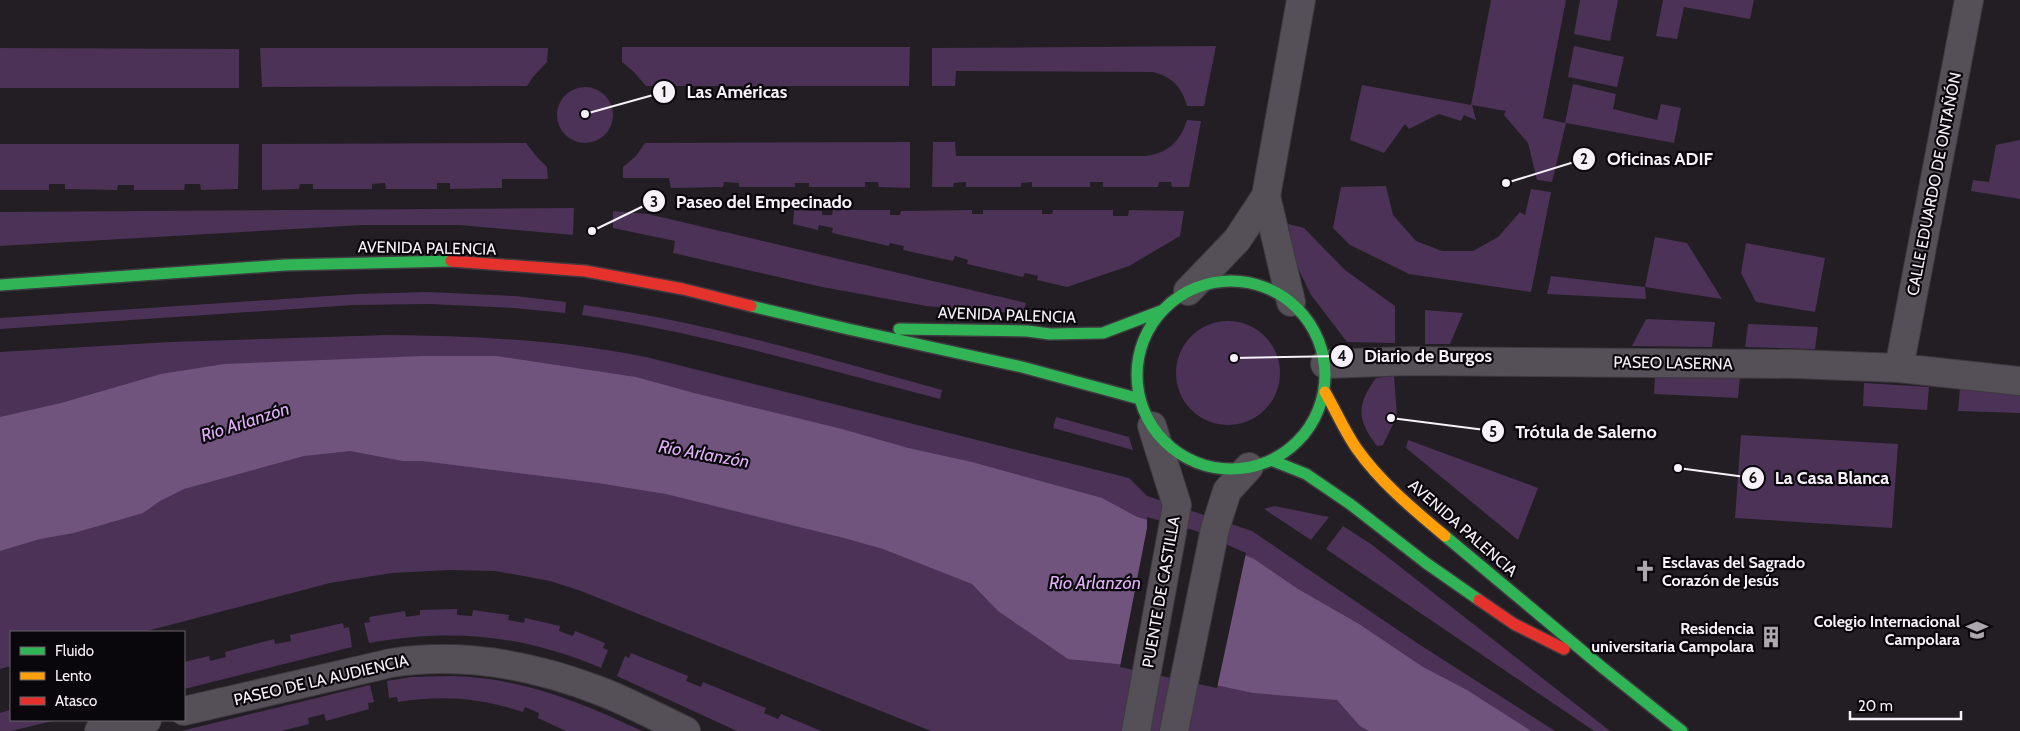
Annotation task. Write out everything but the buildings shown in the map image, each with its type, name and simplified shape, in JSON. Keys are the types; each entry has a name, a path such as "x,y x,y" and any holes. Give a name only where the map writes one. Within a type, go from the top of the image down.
{"highway":[{"name":"AVENIDA PALENCIA","path":"0,285 285,265 444,261 585,271 683,289 848,329 1043,372 1140,399"},
{"path":"1222,281 1259,284 1291,302 1314,330 1325,364 1325,392 1314,420 1296,444 1260,464 1221,468 1195,461 1170,447 1152,426 1140,399 1137,376 1139,352 1148,330 1161,311 1188,290 1222,281"},
{"name":"AVENIDA PALENCIA","path":"848,329 1028,331 1050,334 1103,333 1161,311"},
{"name":"AVENIDA PALENCIA","path":"1325,392 1357,449 1376,472 1415,511 1603,668 1682,731"},
{"name":"AVENIDA PALENCIA","path":"1260,464 1306,474 1350,504 1426,563 1514,624 1603,668"}],"street":[{"path":"1188,290 1237,240 1266,196 1301,0"},
{"name":"CALLE EDUARDO DE ONTAÑÓN","path":"1899,368 1969,0"},
{"path":"1266,196 1291,302"},
{"name":"PASEO LASERNA","path":"1325,364 1462,361 1796,364 1899,368 2020,381"},
{"name":"PUENTE DE CASTILLA","path":"1136,731 1177,505 1152,426"},
{"path":"1174,731 1215,529 1227,491 1260,464"},
{"name":"PASEO DE LA AUDIENCIA","path":"185,711 392,663 418,659 465,659 510,665 578,683 686,731"},
{"path":"99,731 143,721"}],"shaded area":[{"path":"1491,0 1566,0 1543,118 1565,123 1573,84 1616,94 1613,109 1657,120 1661,104 1681,108 1674,143 1566,123 1552,182 1537,180 1528,143 1504,115 1506,111 1472,105 1476,120 1464,115 1461,121 1439,114 1409,129 1405,124 1384,153 1350,140 1362,85 1471,105"},
{"path":"1580,0 1618,0 1610,41 1574,34"},
{"path":"1663,0 1754,0 1750,19 1684,7 1677,39 1656,36"},
{"path":"1216,46 1204,106 1187,106 1179,88 1171,80 1153,72 956,71 955,86 932,86 932,48"},
{"path":"1574,46 1624,57 1617,87 1568,77"},
{"path":"622,47 910,47 909,86 646,86 622,62"},
{"path":"0,48 239,49 239,88 0,88"},
{"path":"260,48 548,48 547,62 527,86 262,87"},
{"path":"585,87 596,89 605,95 611,104 613,115 611,126 605,135 596,141 585,143 574,141 565,135 559,126 557,115 559,104 565,95 574,89"},
{"path":"1187,120 1201,121 1189,187 1172,187 1171,182 1159,182 1158,187 1103,187 1103,182 1090,182 1090,187 1032,187 1032,182 1021,183 1021,187 966,187 966,182 954,183 953,187 932,187 933,142 955,142 956,156 1146,156 1161,152 1172,145 1181,134"},
{"path":"2020,140 2020,199 1971,191 1973,180 1989,182 1996,145"},
{"path":"910,142 910,188 879,187 878,182 865,182 865,187 809,187 809,183 795,183 795,187 739,187 739,183 724,182 723,187 671,188 669,178 623,178 623,167 636,156 645,143"},
{"path":"526,143 547,167 548,179 502,179 502,188 450,189 450,183 437,183 437,189 386,189 385,183 372,184 372,189 313,189 313,184 300,184 299,189 262,190 262,144"},
{"path":"0,144 239,144 238,189 201,190 200,184 185,184 184,190 134,190 134,185 118,185 117,190 65,189 65,184 49,184 49,190 0,190"},
{"path":"1386,186 1393,215 1416,241 1442,251 1473,251 1498,237 1520,212 1525,215 1531,189 1551,192 1531,292 1409,274 1350,245 1333,228 1341,187"},
{"path":"574,208 573,235 459,225 363,225 0,246 0,212"},
{"path":"794,210 822,211 822,215 832,215 833,210 890,210 890,215 900,215 901,211 972,210 972,214 983,214 983,210 1042,210 1042,214 1052,214 1053,210 1113,210 1113,216 1128,216 1129,210 1184,211 1180,236 1129,266 1067,287 1037,280 1038,276 1025,273 1023,277 967,264 968,260 955,256 953,261 903,250 904,246 890,243 889,246 832,233 833,228 819,225 818,230 793,224"},
{"path":"613,211 648,214 1026,303 1023,314 926,306 822,287 673,253 675,241 613,228"},
{"path":"1288,224 1304,228 1345,270 1395,306 1395,343 1347,342 1311,295 1297,266"},
{"path":"1655,237 1687,243 1722,299 1645,287"},
{"path":"1746,243 1825,258 1815,312 1756,302 1741,273"},
{"path":"1551,276 1645,287 1646,299 1547,294"},
{"path":"427,292 515,296 566,302 565,313 514,308 429,304 353,305 0,329 0,318 358,294"},
{"path":"584,305 675,321 809,353 942,390 940,399 717,341 582,315"},
{"path":"1425,310 1463,313 1450,344 1425,344"},
{"path":"1646,319 1715,322 1712,347 1632,346"},
{"path":"1228,321 1248,325 1257,330 1271,344 1276,353 1280,373 1276,393 1271,402 1257,416 1248,421 1228,425 1208,421 1199,416 1185,402 1180,393 1176,373 1180,353 1185,344 1199,330 1208,325"},
{"path":"1748,324 1818,327 1815,349 1745,347"},
{"path":"388,335 453,336 550,343 614,351 646,357 1129,478 1147,496 1252,531 1417,643 1555,731 931,731 581,591 550,581 495,571 449,570 392,573 330,583 147,631 10,631 10,666 0,669 0,352 170,342"},
{"path":"1655,375 1740,376 1738,398 1654,394"},
{"path":"1394,376 1397,416 1383,445 1377,446 1370,437 1363,420 1362,405 1369,388 1376,378"},
{"path":"1864,383 1929,387 1927,410 1863,406"},
{"path":"1960,388 2020,395 2020,413 1958,411"},
{"path":"1056,417 1129,437 1133,450 1053,428"},
{"path":"1741,435 1898,444 1892,528 1735,518"},
{"path":"1408,440 1538,488 1518,540 1406,448"},
{"path":"1274,506 1329,517 1311,540 1264,509"},
{"path":"1343,526 1371,544 1610,731 1594,731 1326,549"},
{"path":"457,609 457,615 472,616 473,610 509,615 508,620 524,623 525,618 560,626 559,631 573,636 575,631 605,643 603,648 608,650 601,668 544,648 487,638 429,636 369,643 364,623 370,622 369,617 405,611 406,617 420,615 420,610"},
{"path":"343,623 344,628 349,627 352,647 185,689 185,662 209,656 210,661 226,657 225,652 274,639 275,644 291,641 290,635"},
{"path":"631,653 688,676 686,681 701,687 703,682 766,708 764,713 778,719 781,714 821,731 737,731 617,676 625,656 629,658"},
{"path":"453,676 503,681 550,693 596,710 642,731 566,731 538,718 539,713 525,707 523,712 507,707 461,699 446,698 398,702 397,697 389,698 387,681 411,677"},
{"path":"370,685 374,702 368,703 369,709 326,721 324,714 308,718 309,724 281,731 181,731"},
{"path":"10,710 10,721 53,721 11,731 0,731 0,713"}],"water":[{"name":"Río Arlanzón","path":"423,356 496,356 636,377 842,429 908,448 972,462 1102,498 1137,517 1195,533 1254,559 1298,589 1359,624 1423,667 1467,690 1531,731 1369,731 1360,726 1337,700 1253,693 1118,664 1068,659 998,611 972,584 883,549 844,538 666,494 598,483 422,461 403,461 350,451 304,456 184,489 160,501 143,513 74,533 40,539 0,551 0,417 61,403 161,374 224,364"}],"pier":[{"path":"1147,517 1196,531 1246,553 1217,688 1120,667 1147,528"}],"traffic: fast":[{"path":"0,285 285,265 451,261"},
{"path":"1231,281 1267,288 1283,297 1297,309 1309,323 1318,339 1325,375 1318,411 1309,427 1297,441 1283,453 1267,462 1231,469 1195,462 1179,453 1165,441 1153,427 1144,411 1137,375 1144,339 1153,323 1165,309 1179,297 1195,288 1231,281"},
{"path":"751,306 1022,367 1140,399"},
{"path":"899,329 1027,331 1050,334 1103,333 1161,311"},
{"path":"1271,460 1306,474 1350,504 1426,563 1479,600"},
{"path":"1445,536 1603,668 1682,731"}],"traffic: slow":[{"path":"1325,392 1348,436 1366,461 1398,496 1445,536"}],"traffic: jam":[{"path":"451,261 585,271 683,289 751,306"},
{"path":"1479,600 1514,624 1564,649"}],"place":[{"name":"Las Américas","path":"585,114"},
{"name":"Oficinas ADIF","path":"1506,183"},
{"name":"Paseo del Empecinado","path":"592,231"},
{"name":"Diario de Burgos","path":"1234,358"},
{"name":"Trótula de Salerno","path":"1391,418"},
{"name":"La Casa Blanca","path":"1678,468"},
{"name":"Esclavas del Sagrado Corazón de Jesús","path":"1645,571"},
{"name":"Colegio Internacional Campolara","path":"1977,630"},
{"name":"Residencia universitaria Campolara","path":"1771,637"}]}
